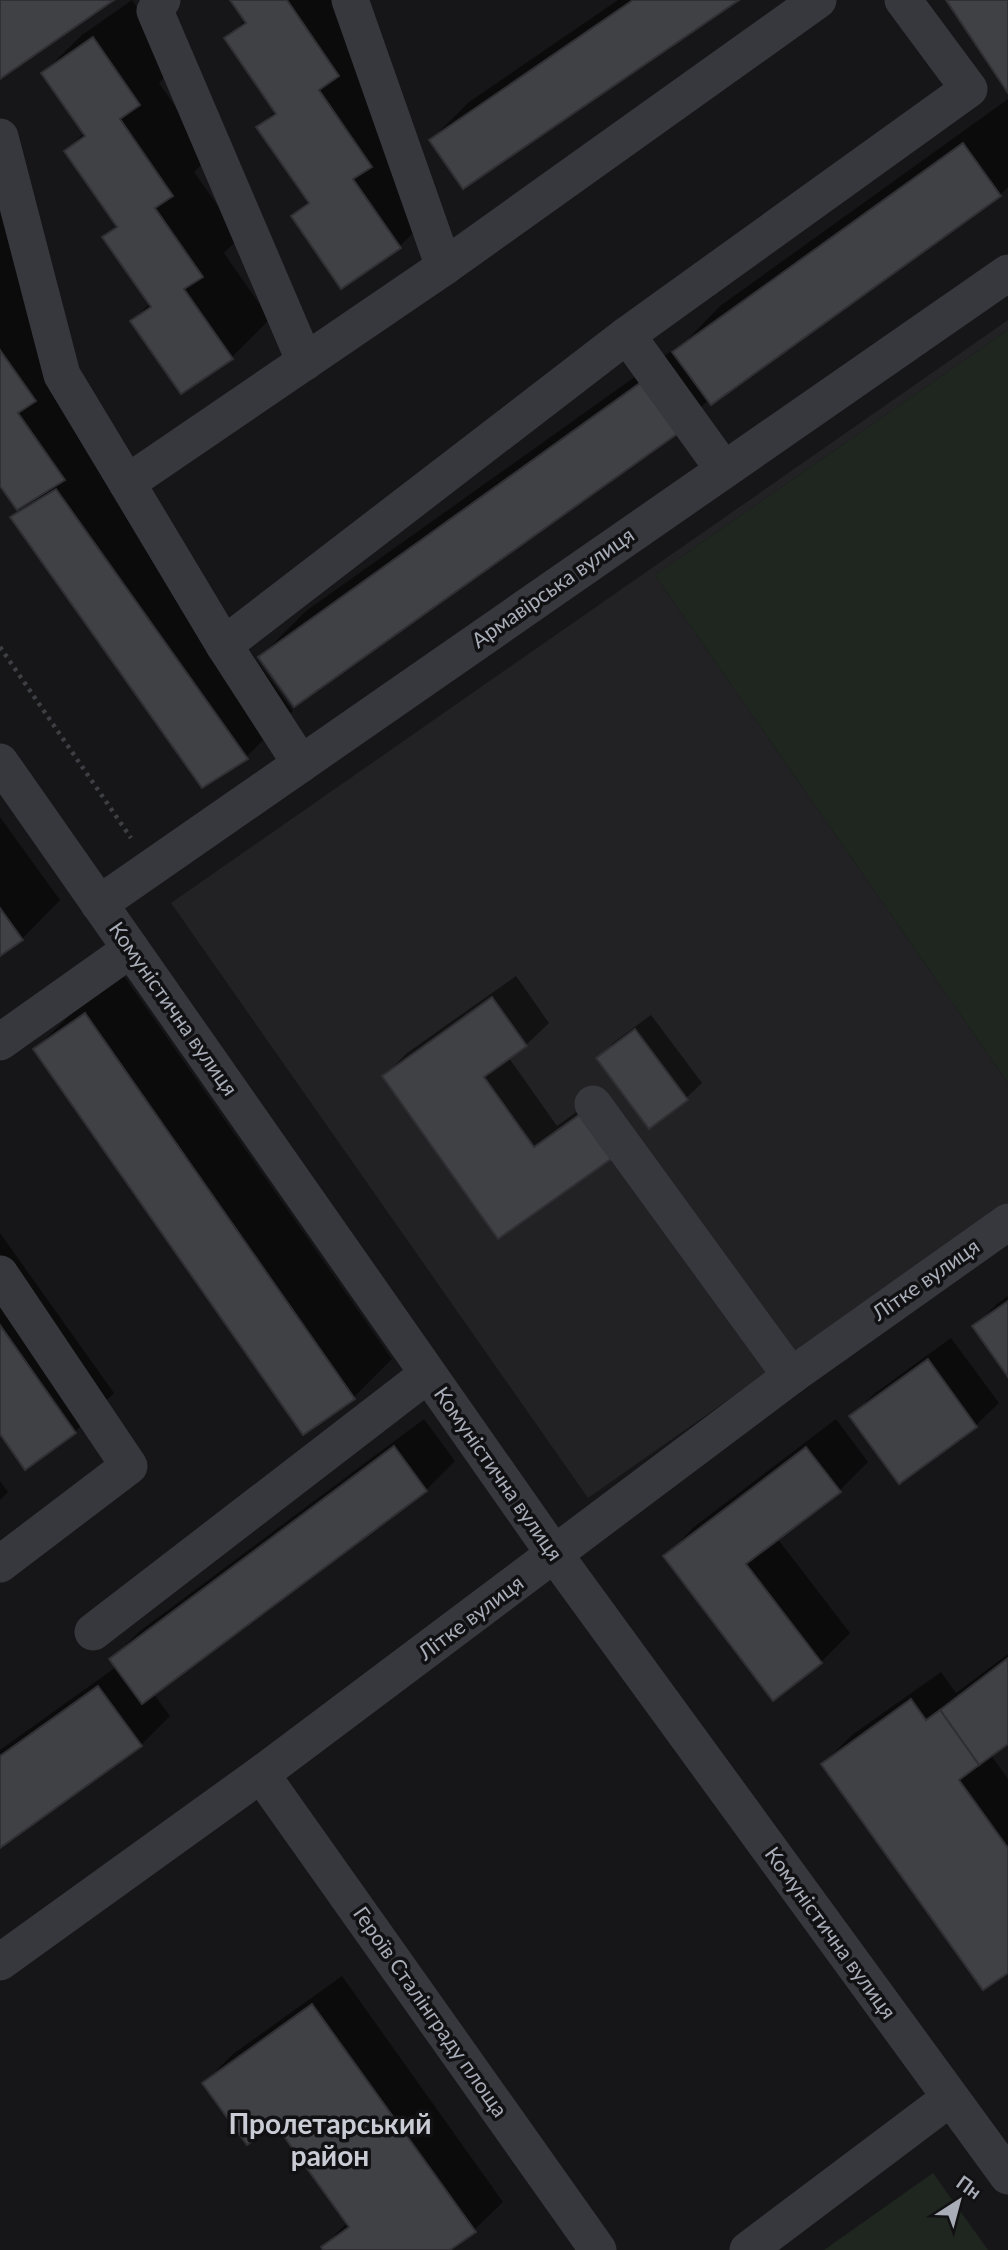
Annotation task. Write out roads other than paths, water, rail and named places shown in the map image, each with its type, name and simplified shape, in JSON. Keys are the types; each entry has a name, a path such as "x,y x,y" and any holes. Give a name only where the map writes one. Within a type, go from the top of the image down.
{"street":[{"path":"162,0 155,11 305,362"},
{"path":"350,0 444,267"},
{"path":"127,483 444,267 818,0"},
{"path":"224,645 627,335 969,89 903,0"},
{"path":"0,138 62,375 224,645 301,764"},
{"name":"Армавірська вулиця","path":"99,904 1008,273"},
{"path":"627,335 724,470"},
{"name":"Комуністична вулиця","path":"0,762 555,1555 1008,2176"},
{"path":"0,1042 131,949"},
{"path":"593,1104 791,1376"},
{"name":"Літке вулиця","path":"0,1962 261,1774 791,1376 1008,1222"},
{"path":"0,1274 129,1466 0,1564"},
{"path":"93,1632 428,1374"},
{"name":"Героїв Сталінграду площа","path":"261,1774 598,2250"},
{"path":"748,2250 950,2098"}],"district":[{"name":"Пролетарський район","path":"330,2140"}]}
